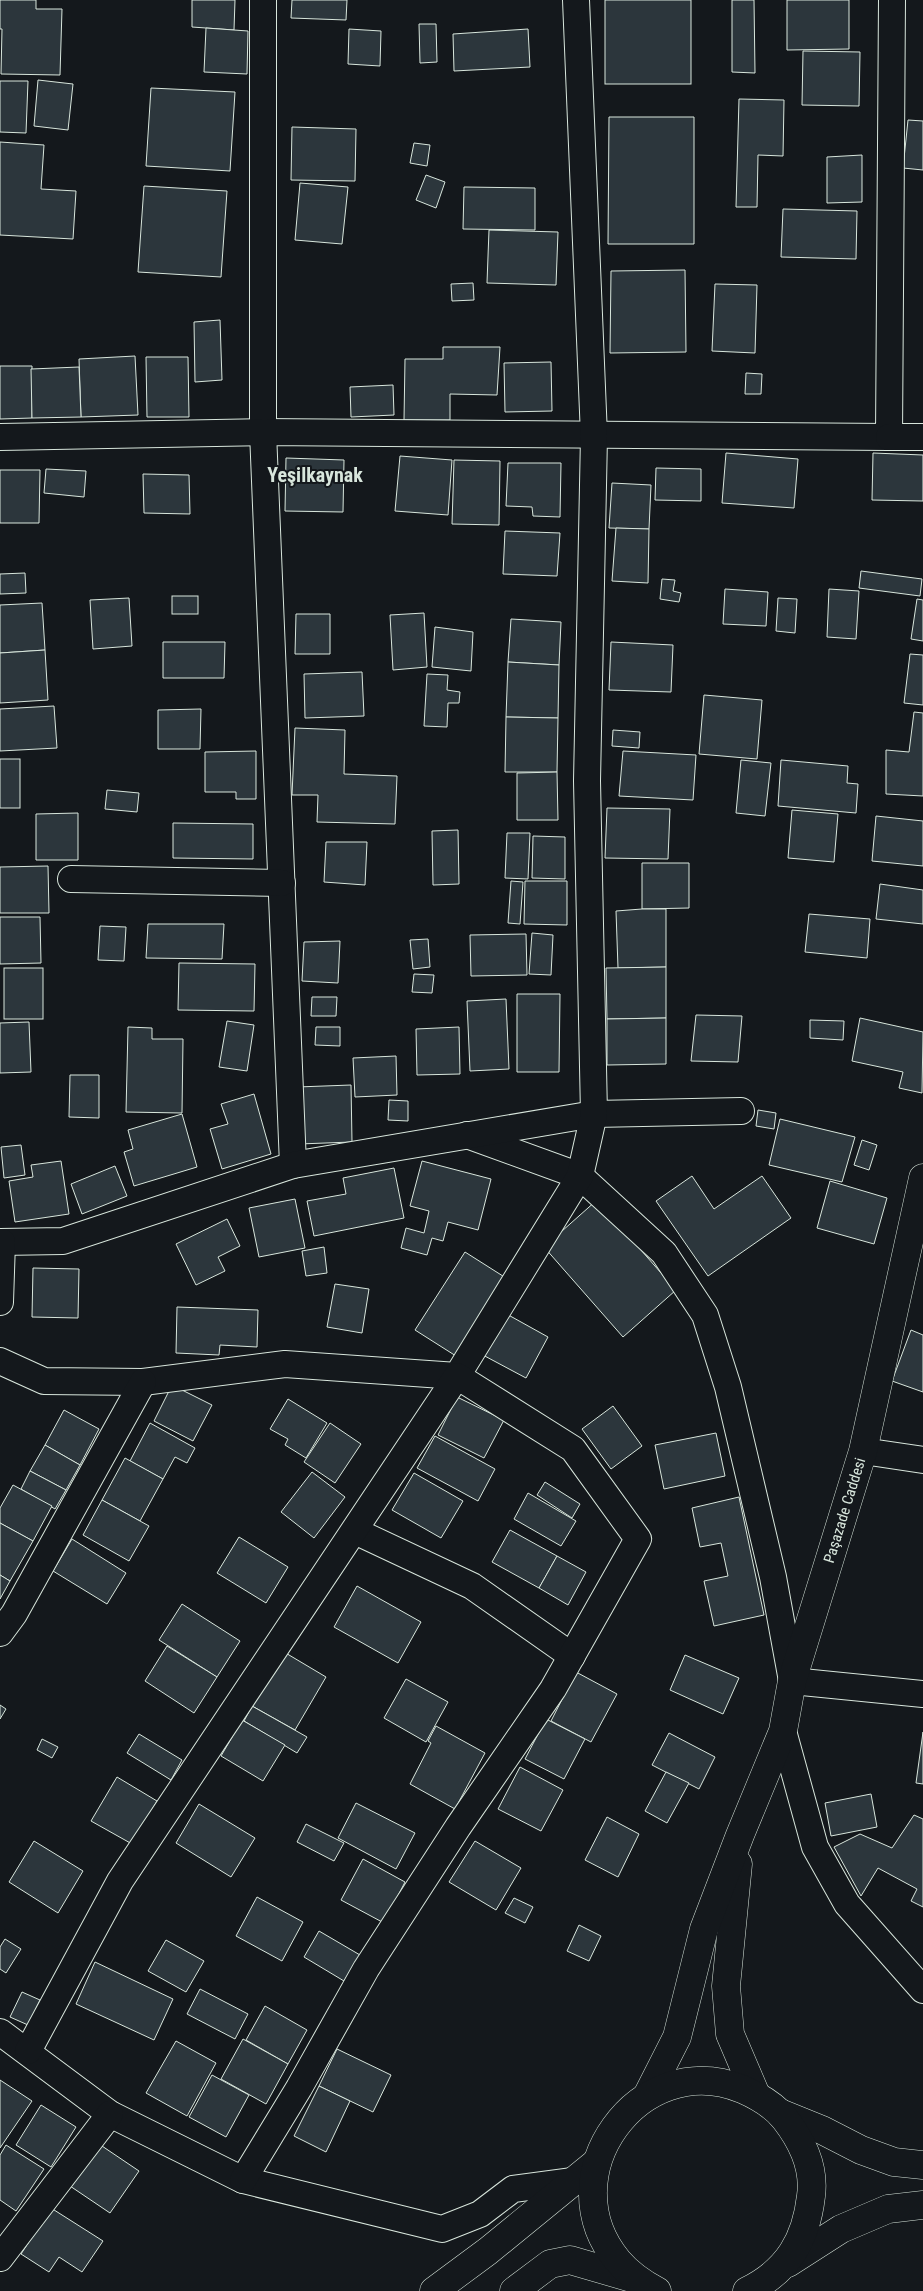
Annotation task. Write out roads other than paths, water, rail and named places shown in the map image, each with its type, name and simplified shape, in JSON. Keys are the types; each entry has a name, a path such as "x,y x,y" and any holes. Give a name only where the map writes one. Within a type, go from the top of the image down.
{"street":[{"path":"263,0 263,432 293,1165"},
{"path":"28,2051 120,1881 457,1376 580,1176 594,1114 587,781 594,436 576,0"},
{"path":"889,437 892,0"},
{"path":"0,437 263,432 923,437"},
{"path":"71,879 282,883"},
{"path":"0,1302 1,1242 63,1241 293,1165 594,1114 741,1111"},
{"path":"467,1135 580,1176 664,1253 706,1316 728,1387 766,1549 792,1682 923,1694"},
{"name":"Paşazade Caddesi","path":"647,2096 677,2037 704,1929 783,1731 792,1682 863,1452 923,1178"},
{"path":"0,1361 44,1381 143,1382 285,1364 457,1376 573,1449 638,1539 553,1689 458,1827 366,1969 299,2088 243,2180"},
{"path":"0,1633 14,1614 143,1382"},
{"path":"863,1452 923,1460"},
{"path":"355,1531 472,1586 572,1656"},
{"path":"783,1731 816,1847 847,1904 923,1990"},
{"path":"740,1835 732,1940 726,1986 730,2034 756,2095"},
{"path":"896,1959 923,1966"},
{"path":"0,2032 28,2051 110,2114 243,2180 442,2229 480,2214 513,2189 573,2181"},
{"path":"646,2285 617,2261 603,2239 595,2214 593,2188 597,2162 607,2137 624,2114 647,2096 673,2085 701,2081 730,2084 756,2095 779,2112 822,2130 861,2150 894,2162 923,2165"},
{"path":"762,2284 798,2245 809,2219 812,2190 808,2162 797,2135 779,2112"},
{"path":"0,2258 110,2114"},
{"path":"434,2291 488,2251 597,2162"},
{"path":"762,2284 841,2229 888,2209 923,2205"},
{"path":"514,2291 550,2264 570,2260 646,2285"}],"district":[{"name":"Yeşilkaynak","path":"315,475"}]}
